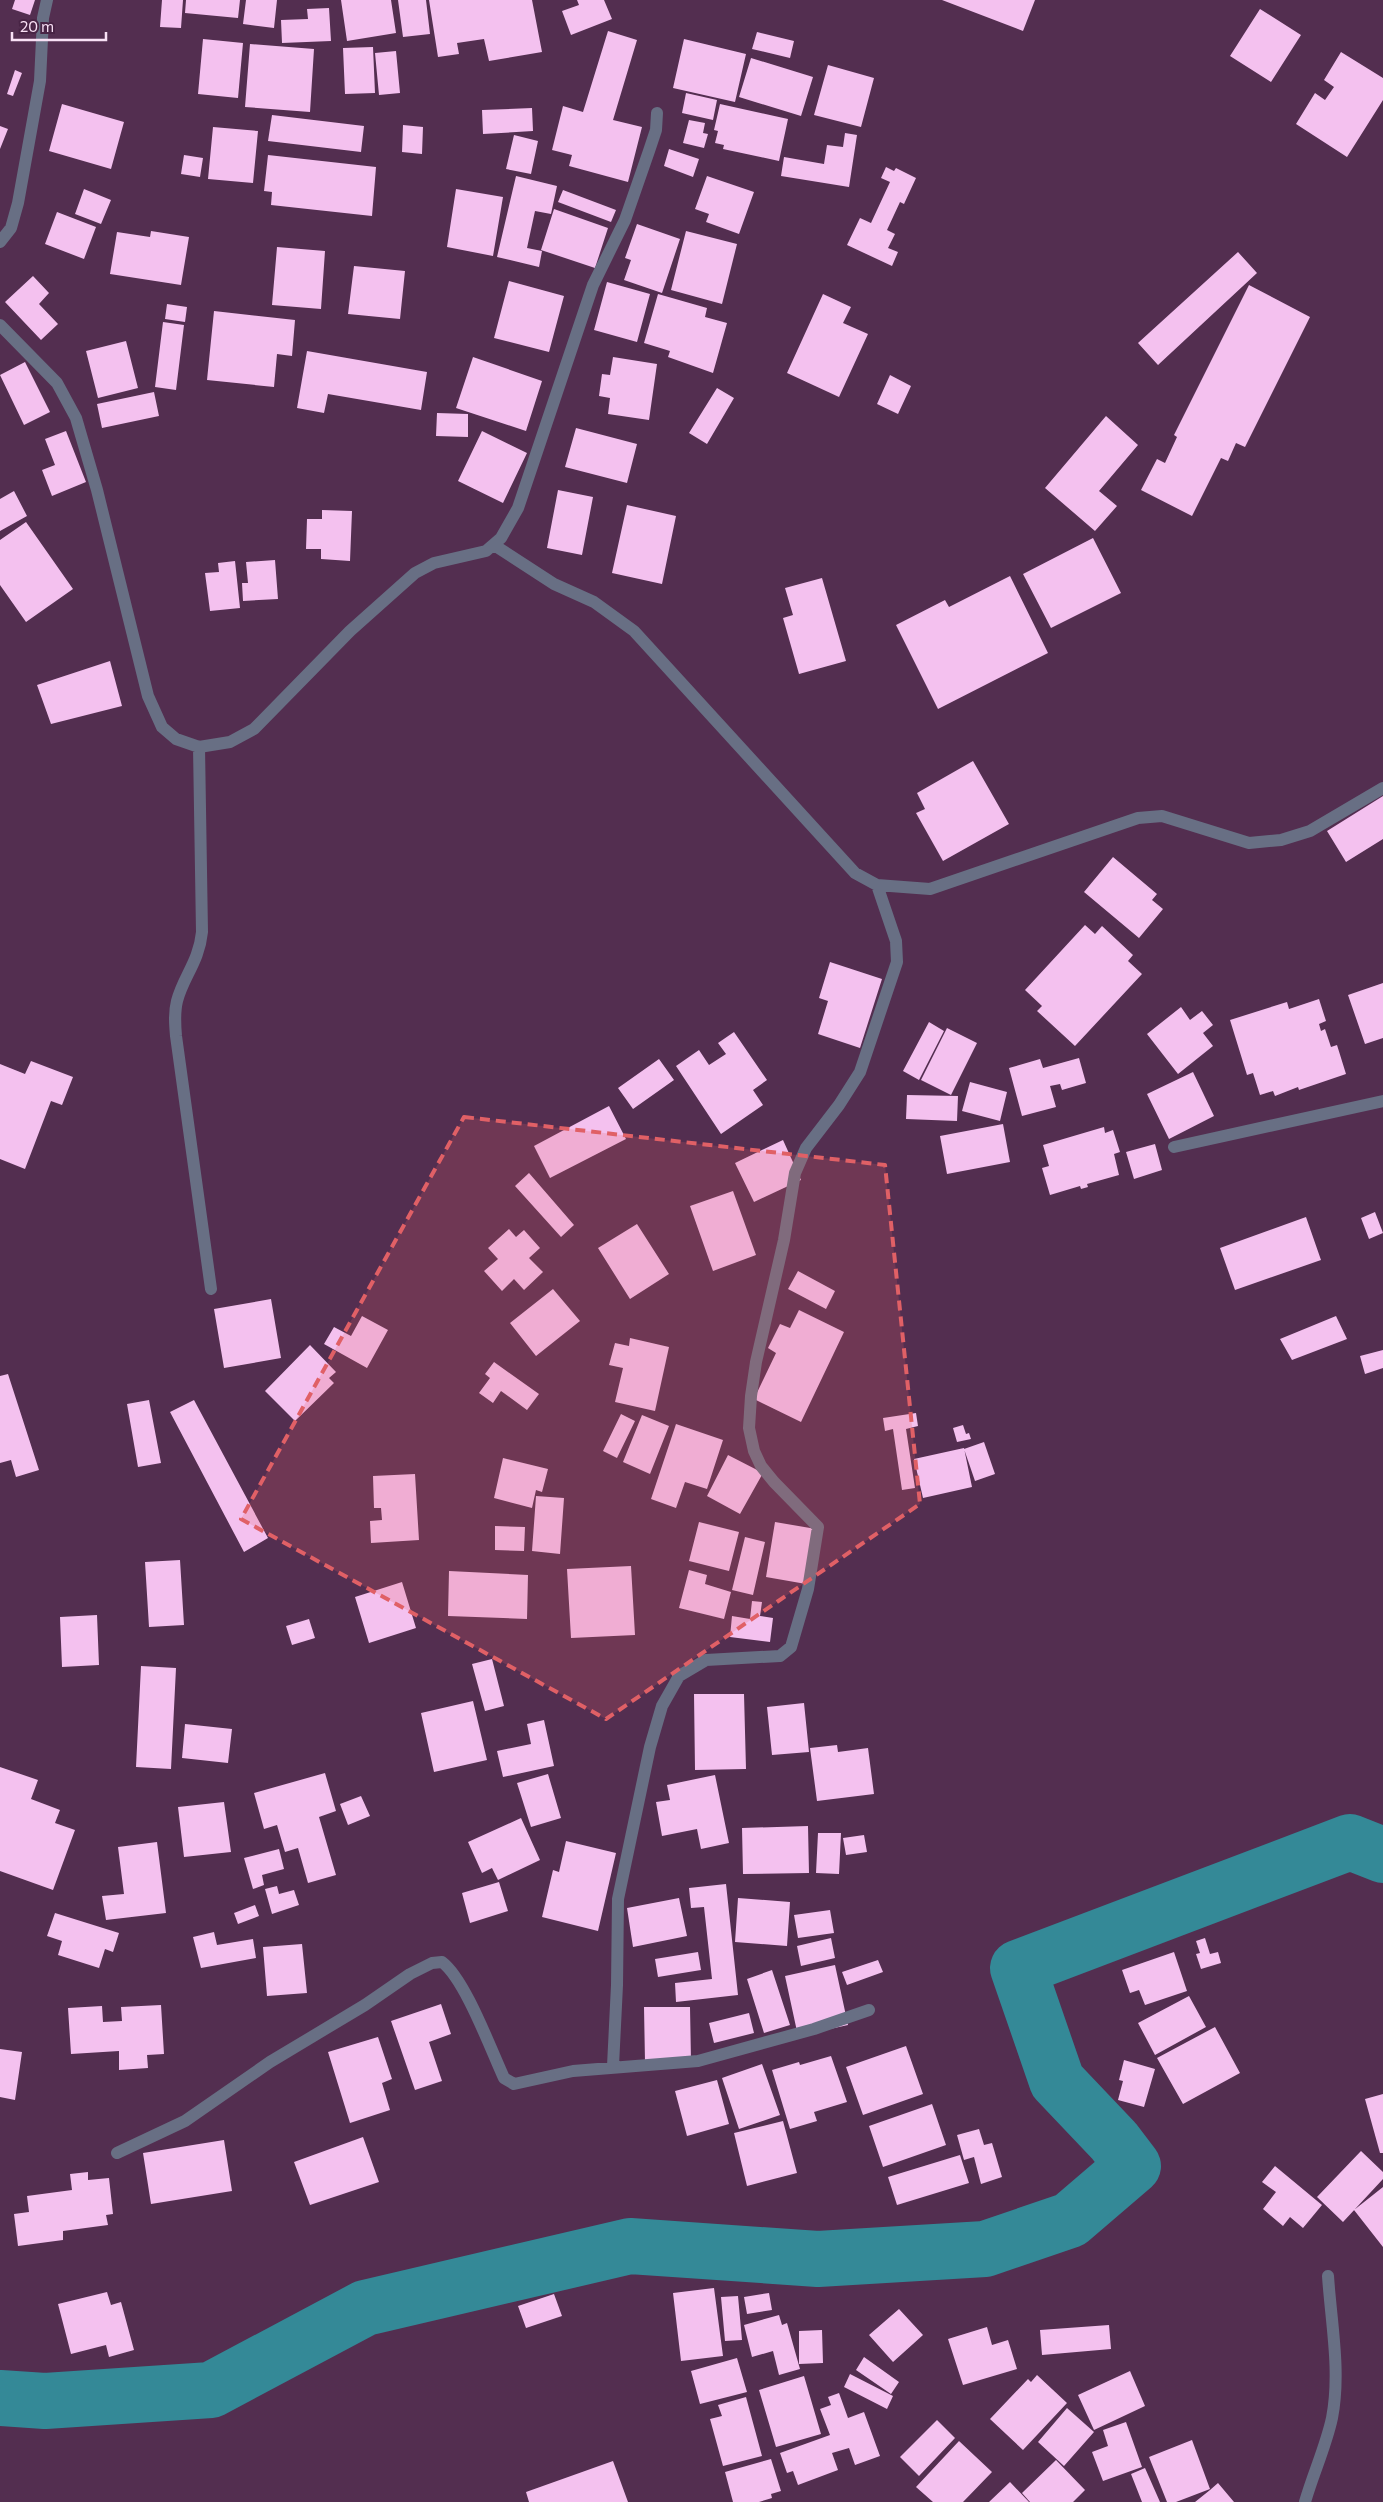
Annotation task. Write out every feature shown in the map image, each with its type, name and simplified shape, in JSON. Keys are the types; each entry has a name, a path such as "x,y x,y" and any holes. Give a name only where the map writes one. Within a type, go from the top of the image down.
{"street":[{"path":"0,242 11,228 18,203 40,81 43,18 47,0"},
{"path":"0,325 57,383 76,418 97,490 148,696 162,727 176,739 199,747 230,742 254,729 350,631 415,573 434,563 486,551 494,545 507,529 518,508 593,285 624,220 649,151 656,130 657,112"},
{"path":"494,545 554,584 594,602 634,631 855,873 877,885 930,889 1138,818 1162,816 1249,843 1281,840 1310,831 1383,788"},
{"path":"199,747 202,932 200,946 177,999 175,1014 176,1036 211,1289"},
{"path":"613,2066 617,1985 618,1898 648,1756 662,1706 679,1676 706,1660 780,1656 788,1651 791,1647 808,1589 818,1527 761,1466 754,1450 749,1428 750,1396 784,1240 795,1173 806,1148 839,1105 860,1072 897,962 896,941 877,885"},
{"path":"1174,1146 1383,1101"},
{"path":"117,2153 184,2121 299,2043 365,2005 410,1974 435,1962 442,1962 450,1969 471,2004 504,2078 514,2084 573,2071 613,2066 698,2061 814,2029 869,2010"},
{"path":"1305,2502 1332,2418 1335,2376 1328,2276"}],"highlighted area":[{"path":"464,1117 885,1165 920,1504 606,1719 241,1519"}],"building":[{"path":"15,0 35,0 30,15 12,9"},
{"path":"162,0 183,0 181,28 160,27"},
{"path":"186,0 240,0 238,18 185,13"},
{"path":"246,0 277,0 274,28 243,24"},
{"path":"341,0 391,0 396,33 347,41"},
{"path":"398,0 426,0 430,34 403,37"},
{"path":"429,0 532,0 542,52 489,61 484,39 457,43 459,54 438,57"},
{"path":"577,0 604,0 612,19 571,35 562,11 579,5"},
{"path":"942,0 1035,0 1023,31"},
{"path":"329,8 331,41 282,43 281,20 308,19 307,9"},
{"path":"1260,9 1301,35 1271,82 1230,56"},
{"path":"608,31 637,40 613,120 642,127 628,182 569,166 572,155 552,150 563,106 583,112"},
{"path":"757,32 794,41 790,58 752,49"},
{"path":"203,39 243,43 238,98 198,94"},
{"path":"684,39 746,54 735,102 673,88"},
{"path":"250,44 314,49 310,112 245,107"},
{"path":"373,47 375,93 345,94 343,48"},
{"path":"396,51 400,93 379,95 375,53"},
{"path":"1341,52 1383,78 1383,100 1347,157 1296,124 1315,93 1325,100 1334,87 1324,80"},
{"path":"751,58 813,77 801,116 739,97"},
{"path":"828,65 874,78 861,127 814,115"},
{"path":"15,70 22,73 13,96 7,94"},
{"path":"686,93 717,100 713,120 682,113"},
{"path":"62,104 124,122 111,169 49,151"},
{"path":"720,104 788,119 779,161 723,149 724,145 715,143 718,131 714,130"},
{"path":"532,108 533,131 483,134 482,110"},
{"path":"272,115 364,126 361,152 268,141"},
{"path":"689,120 705,123 703,133 708,134 704,148 683,143"},
{"path":"403,125 423,127 422,154 402,152"},
{"path":"0,126 8,129 0,149"},
{"path":"213,127 258,131 253,183 208,179"},
{"path":"845,133 857,135 849,187 781,176 784,157 824,164 827,145 843,147"},
{"path":"514,135 538,141 531,174 506,169"},
{"path":"669,149 699,159 693,177 664,166"},
{"path":"184,155 203,158 200,177 181,174"},
{"path":"268,155 376,167 372,216 271,205 272,192 264,191"},
{"path":"886,167 894,171 896,168 916,178 904,204 900,202 887,230 895,234 888,248 898,252 892,266 847,245 860,218 871,223 890,182 881,178"},
{"path":"516,176 557,186 551,214 535,211 527,248 542,251 539,267 497,257"},
{"path":"707,176 754,192 739,234 706,222 709,214 695,209"},
{"path":"84,189 111,200 101,224 75,214"},
{"path":"456,189 503,197 493,256 447,247"},
{"path":"563,190 616,210 611,222 558,202"},
{"path":"554,209 608,228 595,268 541,250"},
{"path":"57,212 96,227 84,259 45,244"},
{"path":"637,224 680,239 662,293 624,280 631,260 625,258"},
{"path":"151,231 189,237 181,285 110,274 117,232 150,237"},
{"path":"686,231 737,244 722,304 671,290"},
{"path":"277,247 325,251 321,309 272,305"},
{"path":"1238,252 1257,273 1158,365 1138,343"},
{"path":"354,266 405,271 400,319 348,314"},
{"path":"33,276 49,293 39,304 58,324 41,340 5,302"},
{"path":"509,281 564,296 549,352 494,338"},
{"path":"607,282 650,294 637,342 594,330"},
{"path":"1249,285 1310,317 1245,447 1236,443 1228,461 1221,458 1192,516 1141,490 1157,459 1165,463 1177,437 1174,435"},
{"path":"658,294 707,308 705,317 727,323 713,373 668,357 670,351 644,343"},
{"path":"823,294 851,307 843,323 868,334 839,397 787,373"},
{"path":"167,304 187,307 185,322 165,319"},
{"path":"214,311 295,320 292,356 277,354 274,387 207,380"},
{"path":"163,322 184,325 176,390 155,387"},
{"path":"126,341 138,388 98,398 86,351"},
{"path":"307,351 427,372 421,410 328,394 324,413 297,408"},
{"path":"473,357 542,381 526,431 456,408"},
{"path":"613,357 657,364 649,420 608,414 610,398 599,396 602,374 610,375"},
{"path":"25,362 50,412 24,425 0,375"},
{"path":"890,375 911,386 898,414 877,404"},
{"path":"717,388 734,398 707,444 689,433"},
{"path":"154,392 159,416 102,428 97,404"},
{"path":"437,413 468,414 468,437 436,436"},
{"path":"1106,416 1138,445 1099,491 1117,506 1095,531 1045,488"},
{"path":"576,428 637,444 627,483 565,467"},
{"path":"66,431 86,482 52,496 42,470 55,465 45,439"},
{"path":"482,431 527,453 503,503 458,481"},
{"path":"558,490 593,497 582,555 547,548"},
{"path":"14,491 27,516 0,531 0,499"},
{"path":"627,505 676,516 662,584 612,573"},
{"path":"322,510 352,511 350,561 321,559 321,549 306,549 307,519 322,519"},
{"path":"26,522 73,589 26,622 0,585 0,540"},
{"path":"1093,538 1121,593 1051,628 1023,574"},
{"path":"275,560 278,599 243,601 242,583 248,583 246,562"},
{"path":"235,561 240,608 210,611 205,573 219,572 218,563"},
{"path":"1010,576 1048,653 938,709 896,625 945,600 949,607"},
{"path":"822,578 846,661 799,674 783,618 793,615 785,588"},
{"path":"110,661 122,706 51,724 37,685"},
{"path":"973,761 1009,824 943,861 916,813 925,809 917,793"},
{"path":"1383,796 1383,839 1346,862 1327,831"},
{"path":"1113,857 1157,894 1152,900 1163,909 1139,938 1084,892"},
{"path":"1085,925 1095,934 1102,926 1133,955 1128,961 1142,974 1075,1046 1037,1011 1042,1006 1025,990"},
{"path":"830,962 882,979 860,1048 818,1034 828,1001 819,998"},
{"path":"1383,983 1383,1038 1365,1044 1348,995"},
{"path":"1319,999 1326,1021 1319,1024 1321,1031 1325,1029 1331,1047 1337,1045 1346,1074 1299,1090 1298,1087 1275,1096 1273,1091 1260,1095 1253,1073 1247,1075 1230,1020 1287,1002 1289,1009"},
{"path":"1181,1007 1190,1020 1202,1011 1213,1025 1203,1033 1213,1046 1178,1074 1147,1034"},
{"path":"929,1022 944,1031 919,1080 903,1071"},
{"path":"947,1028 977,1043 951,1095 921,1080"},
{"path":"734,1032 767,1080 753,1090 763,1105 721,1134 676,1066 699,1050 709,1065 726,1054 718,1043"},
{"path":"1079,1058 1086,1083 1062,1090 1060,1084 1050,1086 1056,1107 1022,1116 1009,1068 1040,1059 1043,1068"},
{"path":"659,1059 674,1080 633,1109 618,1088"},
{"path":"31,1061 73,1077 62,1105 51,1101 25,1169 0,1159 0,1064 25,1074"},
{"path":"1193,1072 1214,1116 1169,1139 1147,1094"},
{"path":"970,1082 1007,1092 1000,1121 962,1111"},
{"path":"907,1095 958,1096 957,1121 906,1119"},
{"path":"609,1106 626,1139 550,1178 534,1146"},
{"path":"1003,1124 1010,1162 947,1174 940,1136"},
{"path":"1104,1127 1105,1133 1113,1130 1120,1152 1114,1154 1119,1175 1087,1184 1088,1187 1081,1189 1080,1186 1050,1195 1042,1168 1049,1166 1043,1145"},
{"path":"783,1140 801,1180 754,1202 735,1163"},
{"path":"1155,1144 1162,1170 1134,1179 1126,1152"},
{"path":"529,1173 574,1225 561,1237 515,1186"},
{"path":"733,1191 756,1255 713,1271 690,1206"},
{"path":"1375,1212 1383,1233 1369,1239 1361,1218"},
{"path":"1306,1217 1321,1260 1235,1290 1220,1248"},
{"path":"637,1224 669,1274 630,1299 598,1248"},
{"path":"509,1229 516,1237 524,1230 540,1248 529,1258 543,1272 524,1290 514,1279 502,1291 484,1271 498,1259 488,1248"},
{"path":"798,1271 835,1291 826,1309 788,1289"},
{"path":"553,1289 580,1321 536,1356 510,1323"},
{"path":"271,1299 281,1358 224,1368 214,1309"},
{"path":"799,1310 844,1332 801,1422 754,1399 776,1353 768,1348 780,1324 790,1328"},
{"path":"362,1316 388,1330 367,1368 324,1344 334,1327 351,1336"},
{"path":"1336,1316 1347,1339 1292,1360 1280,1339"},
{"path":"630,1338 669,1347 655,1411 615,1402 623,1368 609,1365 615,1343 629,1346"},
{"path":"310,1345 336,1372 329,1378 334,1383 295,1421 265,1391"},
{"path":"1383,1350 1383,1368 1365,1374 1360,1356"},
{"path":"494,1362 539,1394 527,1410 501,1391 493,1403 479,1393 490,1378 485,1374"},
{"path":"8,1374 39,1470 16,1477 11,1460 0,1463 0,1376"},
{"path":"149,1400 161,1463 138,1467 127,1404"},
{"path":"194,1400 268,1538 244,1552 170,1412"},
{"path":"916,1413 918,1426 906,1429 915,1488 902,1490 893,1429 885,1431 883,1418"},
{"path":"621,1414 635,1421 617,1458 603,1451"},
{"path":"642,1415 669,1426 650,1474 623,1462"},
{"path":"676,1424 723,1440 707,1489 685,1482 676,1508 651,1499"},
{"path":"963,1425 966,1434 969,1433 971,1439 957,1442 953,1428"},
{"path":"984,1442 995,1474 975,1481 964,1449"},
{"path":"964,1448 972,1487 923,1498 914,1459"},
{"path":"728,1455 763,1473 740,1514 707,1496"},
{"path":"503,1458 548,1469 542,1492 536,1490 532,1508 494,1498"},
{"path":"415,1474 419,1540 371,1543 370,1521 382,1520 381,1508 374,1508 373,1476"},
{"path":"536,1496 564,1498 560,1554 532,1551"},
{"path":"699,1522 739,1532 729,1571 689,1561"},
{"path":"775,1522 816,1529 806,1584 766,1577"},
{"path":"495,1526 525,1527 524,1551 495,1550"},
{"path":"745,1537 765,1542 753,1595 732,1590"},
{"path":"180,1560 184,1625 149,1627 145,1562"},
{"path":"631,1566 635,1635 571,1638 567,1569"},
{"path":"689,1570 707,1575 705,1584 731,1592 724,1619 679,1608"},
{"path":"449,1571 528,1575 527,1619 448,1616"},
{"path":"402,1582 416,1628 369,1643 355,1597"},
{"path":"752,1601 762,1602 760,1616 773,1618 770,1642 730,1637 732,1616 750,1619"},
{"path":"97,1615 99,1665 62,1667 60,1617"},
{"path":"309,1619 315,1638 292,1645 286,1626"},
{"path":"492,1659 504,1706 485,1711 472,1664"},
{"path":"141,1666 176,1668 171,1769 136,1767"},
{"path":"694,1694 744,1694 746,1769 695,1770"},
{"path":"473,1701 487,1760 434,1772 421,1713"},
{"path":"804,1703 809,1752 772,1755 767,1707"},
{"path":"544,1720 554,1766 503,1777 497,1751 531,1744 527,1724"},
{"path":"185,1724 232,1729 228,1763 182,1758"},
{"path":"837,1745 838,1752 868,1748 874,1794 817,1801 810,1748"},
{"path":"0,1767 38,1780 31,1799 60,1810 55,1823 75,1830 53,1890 0,1871"},
{"path":"325,1773 336,1811 319,1817 336,1875 308,1883 298,1848 285,1852 277,1825 264,1829 254,1793"},
{"path":"548,1774 561,1818 531,1827 517,1783"},
{"path":"715,1775 729,1843 701,1849 697,1829 662,1836 656,1802 670,1800 667,1785"},
{"path":"361,1796 370,1816 348,1825 340,1804"},
{"path":"224,1802 231,1852 184,1857 178,1807"},
{"path":"521,1818 540,1860 498,1880 492,1868 482,1873 468,1842"},
{"path":"808,1826 809,1873 743,1874 742,1828"},
{"path":"818,1833 841,1833 839,1874 816,1873"},
{"path":"864,1835 867,1852 846,1855 843,1838"},
{"path":"566,1841 616,1853 598,1931 542,1917 553,1870 559,1872"},
{"path":"157,1842 166,1913 106,1920 102,1896 124,1894 118,1847"},
{"path":"279,1849 284,1869 262,1875 264,1885 253,1889 244,1858"},
{"path":"499,1882 508,1911 470,1923 462,1893"},
{"path":"726,1884 738,1995 676,2002 675,1983 712,1979 704,1907 691,1908 689,1888"},
{"path":"277,1886 279,1894 294,1890 299,1905 272,1914 265,1889"},
{"path":"679,1898 687,1936 633,1947 627,1908"},
{"path":"738,1898 790,1902 787,1946 735,1942"},
{"path":"255,1905 259,1916 238,1924 234,1913"},
{"path":"830,1910 834,1933 798,1938 794,1915"},
{"path":"55,1913 119,1933 113,1952 105,1949 99,1968 58,1955 62,1941 47,1936"},
{"path":"214,1932 217,1945 253,1939 256,1958 201,1968 193,1937"},
{"path":"831,1938 835,1958 801,1966 797,1946"},
{"path":"1205,1938 1210,1954 1218,1952 1221,1963 1201,1969 1196,1954 1200,1953 1196,1941"},
{"path":"302,1944 307,1993 267,1996 263,1947"},
{"path":"698,1952 701,1970 658,1977 655,1959"},
{"path":"1174,1952 1187,1991 1145,2005 1139,1990 1130,1993 1122,1970"},
{"path":"878,1960 883,1972 847,1985 842,1972"},
{"path":"835,1965 848,2025 798,2036 785,1976"},
{"path":"772,1970 790,2025 764,2033 747,1979"},
{"path":"1189,1996 1206,2027 1155,2055 1138,2023"},
{"path":"441,2004 451,2034 429,2042 442,2081 415,2090 391,2021"},
{"path":"161,2005 164,2054 147,2055 148,2068 119,2070 119,2051 71,2054 68,2008 102,2006 103,2022 122,2021 121,2007"},
{"path":"644,2007 690,2007 691,2061 645,2062"},
{"path":"749,2013 754,2033 714,2043 709,2023"},
{"path":"1215,2027 1240,2073 1183,2104 1157,2058"},
{"path":"378,2037 392,2079 382,2083 390,2110 350,2123 328,2052"},
{"path":"906,2046 923,2094 863,2115 846,2067"},
{"path":"0,2049 22,2052 15,2100 0,2097"},
{"path":"831,2056 847,2102 814,2112 817,2121 790,2129 772,2070 799,2062 800,2065"},
{"path":"1124,2060 1155,2069 1144,2107 1118,2100 1123,2081 1119,2080"},
{"path":"762,2064 780,2115 739,2129 722,2078"},
{"path":"717,2080 729,2124 687,2136 675,2091"},
{"path":"1383,2094 1383,2153 1380,2153 1365,2099"},
{"path":"932,2104 946,2145 883,2167 869,2126"},
{"path":"783,2121 797,2173 747,2186 734,2133"},
{"path":"979,2129 984,2145 992,2143 1002,2177 981,2184 974,2157 964,2160 957,2135"},
{"path":"363,2137 379,2182 310,2205 294,2162"},
{"path":"224,2140 232,2191 151,2204 143,2153"},
{"path":"1361,2151 1383,2172 1383,2179 1343,2222 1317,2197"},
{"path":"960,2155 969,2183 897,2205 888,2177"},
{"path":"1275,2166 1322,2205 1303,2228 1290,2217 1283,2226 1263,2209 1276,2192 1262,2182"},
{"path":"88,2172 88,2180 109,2178 113,2214 106,2215 108,2225 63,2231 63,2240 18,2246 14,2214 29,2212 27,2196 72,2190 70,2174"},
{"path":"1383,2187 1383,2247 1354,2210"},
{"path":"714,2288 723,2356 681,2361 673,2293"},
{"path":"107,2292 111,2305 121,2302 134,2350 109,2357 106,2345 71,2354 58,2304"},
{"path":"769,2293 772,2310 747,2314 744,2297"},
{"path":"554,2294 562,2316 526,2328 518,2306"},
{"path":"738,2296 742,2340 725,2341 721,2297"},
{"path":"899,2309 923,2335 893,2362 869,2335"},
{"path":"779,2315 782,2325 787,2323 800,2369 779,2375 773,2351 752,2357 744,2325"},
{"path":"1109,2325 1111,2349 1042,2355 1040,2330"},
{"path":"987,2327 992,2345 1008,2340 1017,2369 963,2385 948,2339"},
{"path":"822,2330 823,2363 799,2364 799,2331"},
{"path":"864,2357 899,2382 891,2394 856,2370"},
{"path":"737,2358 747,2392 700,2404 691,2371"},
{"path":"1130,2371 1145,2406 1094,2430 1078,2395"},
{"path":"850,2374 893,2396 887,2409 844,2387"},
{"path":"1037,2375 1067,2403 1023,2450 990,2419 1028,2379 1031,2382"},
{"path":"804,2376 821,2434 776,2447 759,2390"},
{"path":"839,2393 848,2418 864,2412 880,2456 855,2465 849,2448 832,2453 838,2470 798,2485 793,2471 787,2473 780,2453 830,2435 820,2409 831,2405 828,2397"},
{"path":"746,2397 762,2456 723,2466 710,2419 722,2416 718,2405"},
{"path":"1067,2408 1094,2432 1064,2466 1038,2442"},
{"path":"937,2420 955,2438 919,2476 900,2457"},
{"path":"1126,2422 1142,2467 1103,2481 1092,2452 1108,2446 1103,2430"},
{"path":"1192,2440 1210,2489 1176,2502 1167,2502 1149,2457"},
{"path":"959,2441 992,2472 963,2502 933,2502 916,2487"},
{"path":"771,2459 781,2491 771,2494 772,2498 759,2502 733,2502 725,2472"},
{"path":"1056,2460 1085,2490 1073,2502 1030,2502 1022,2493"},
{"path":"613,2461 628,2502 529,2502 526,2492"},
{"path":"1145,2468 1160,2502 1142,2502 1131,2474"},
{"path":"1010,2482 1029,2502 989,2502"},
{"path":"1218,2483 1234,2502 1195,2502 1210,2490"}],"waterway":[{"path":"0,2398 45,2401 211,2390 365,2308 630,2246 818,2259 985,2249 1070,2220 1133,2166 1114,2141 1057,2081 1018,1968 1350,1842 1383,1855"}]}
